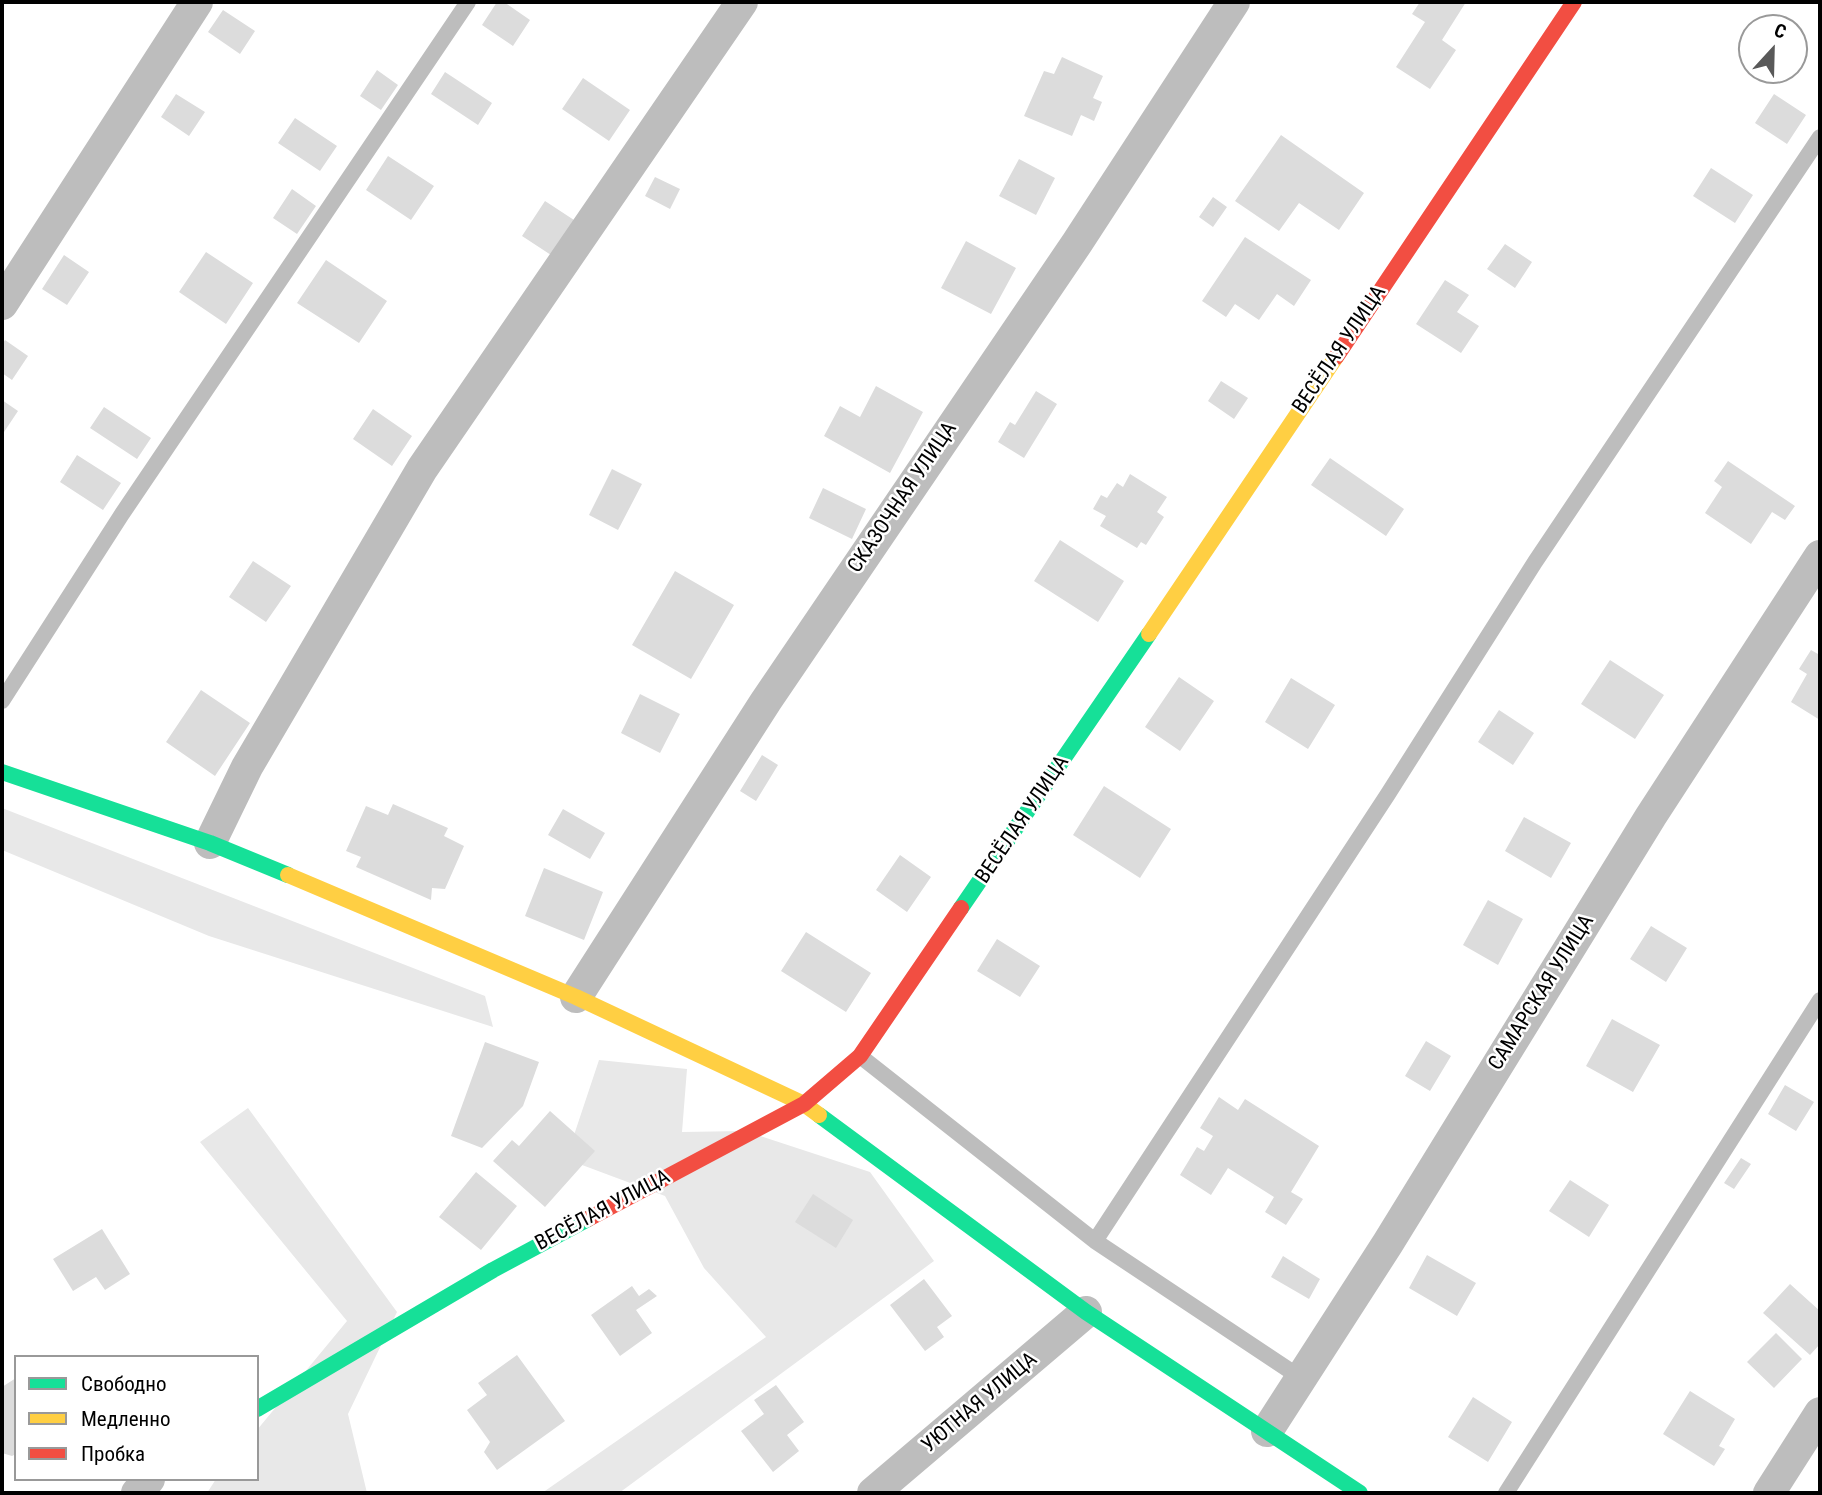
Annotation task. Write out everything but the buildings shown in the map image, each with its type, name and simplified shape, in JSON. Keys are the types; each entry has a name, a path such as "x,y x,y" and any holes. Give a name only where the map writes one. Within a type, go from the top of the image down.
{"street":[{"path":"2,304 197,2"},
{"path":"209,843 247,767 422,469 742,2"},
{"name":"СКАЗОЧНАЯ УЛИЦА","path":"576,996 766,701 1077,243 1234,2"},
{"name":"ВЕСЁЛАЯ УЛИЦА","path":"259,1408 493,1270 804,1104 860,1056 1189,576 1574,2"},
{"name":"САМАРСКАЯ УЛИЦА","path":"1266,1431 1651,816 1820,556"},
{"path":"2,772 209,843 576,996 804,1104 1086,1312 1360,1493"},
{"name":"УЮТНАЯ УЛИЦА","path":"873,1493 1086,1312"},
{"path":"1769,1493 1820,1413"}],"lane":[{"path":"2,701 122,514 468,2"},
{"path":"1095,1241 1388,794 1535,562 1820,137"},
{"path":"1506,1493 1820,1000"},
{"path":"860,1056 1095,1241 1301,1378"}],"shaded area":[{"path":"2,808 485,996 493,1027 209,936 2,850"},
{"path":"599,1060 687,1069 682,1132 745,1131 870,1172 934,1261 619,1493 542,1493 766,1337 704,1268 665,1196 566,1159"},
{"path":"248,1108 397,1312 348,1414 367,1493 207,1493 215,1481 259,1481 259,1428 347,1321 200,1142"}],"traffic: fast":[{"path":"961,908 1149,634"},
{"path":"2,772 210,843 288,875"},
{"path":"819,1115 1086,1312 1360,1493"},
{"path":"259,1408 493,1270 588,1219"}],"traffic: slow":[{"path":"1149,634 1336,357"},
{"path":"288,875 576,997 804,1104 819,1115"}],"traffic: jam":[{"path":"1336,357 1574,2"},
{"path":"588,1219 804,1104 860,1056 961,908"}]}
